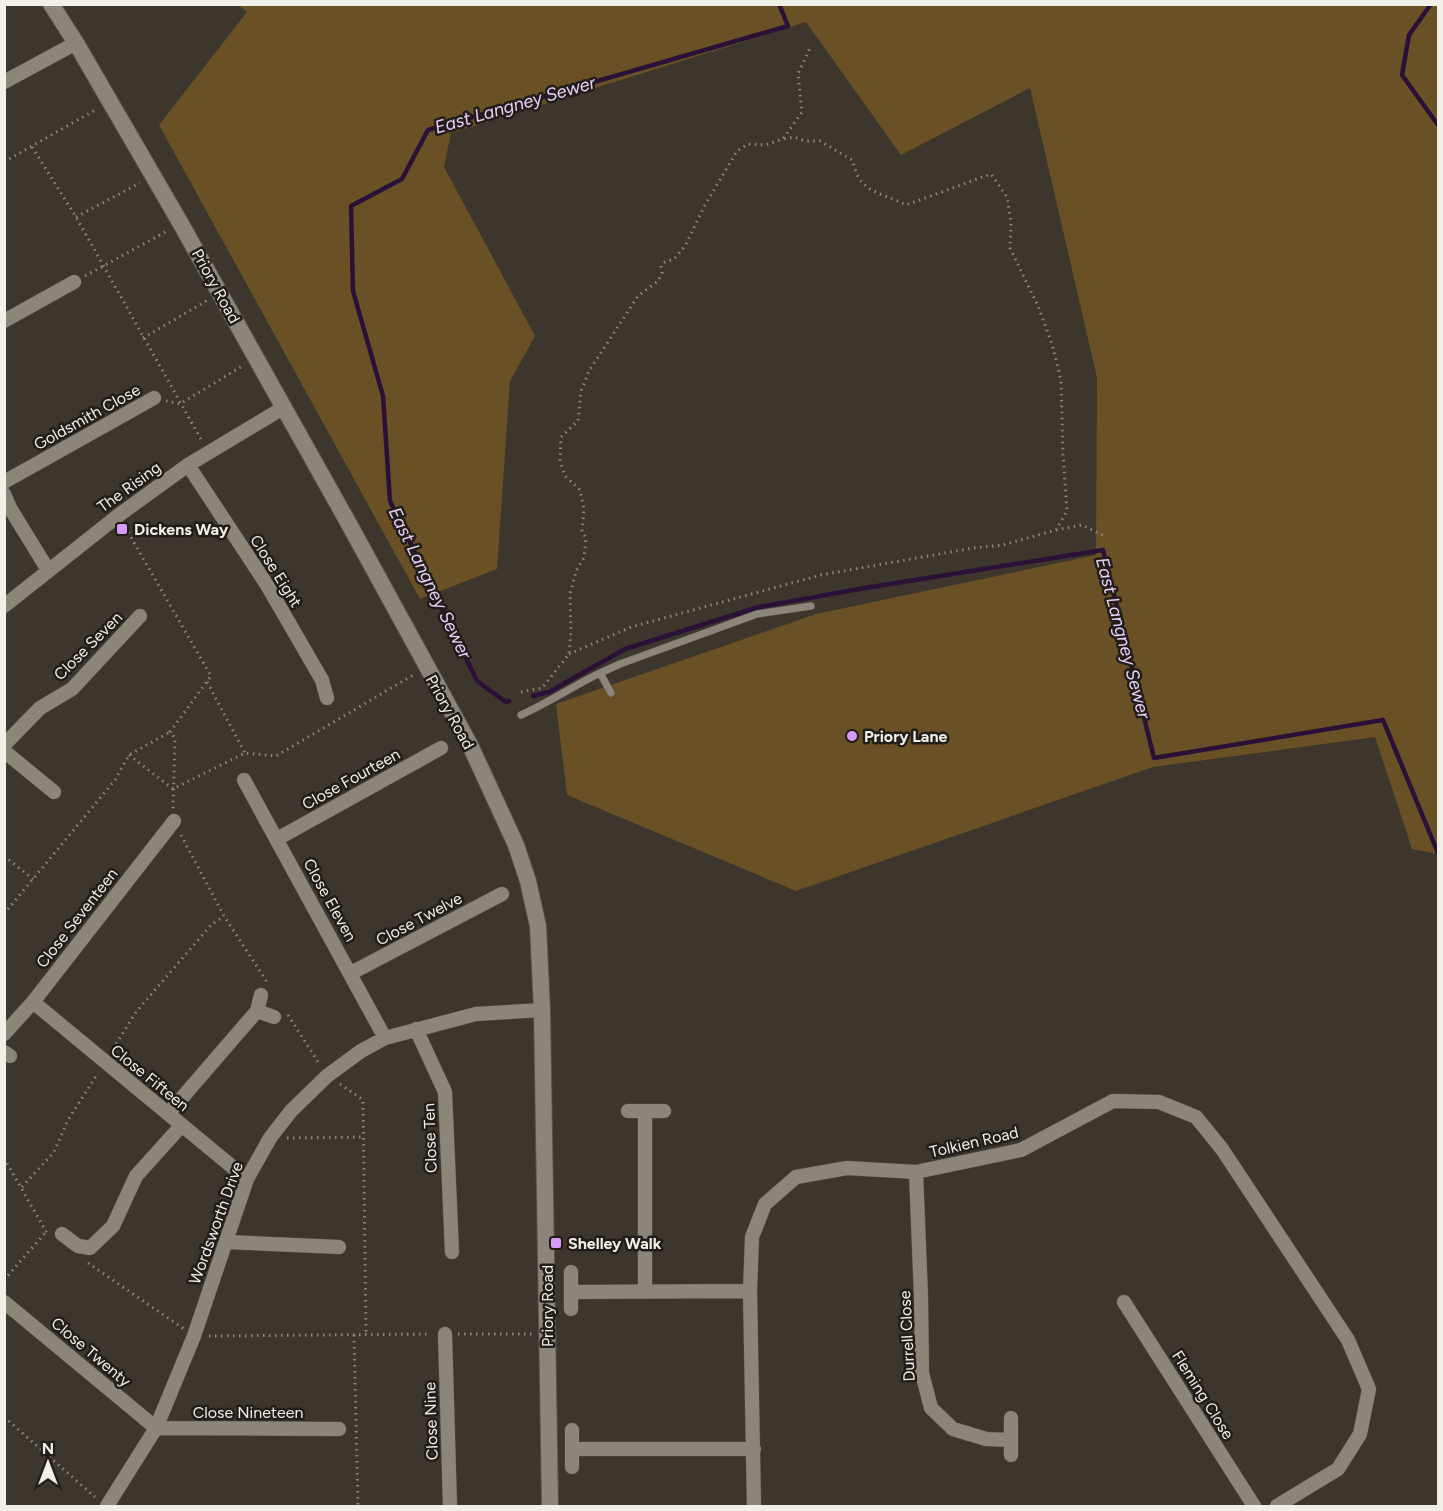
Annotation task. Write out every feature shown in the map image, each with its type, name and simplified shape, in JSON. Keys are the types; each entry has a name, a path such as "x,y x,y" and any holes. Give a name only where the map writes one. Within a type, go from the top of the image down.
{"street":[{"name":"Priory Road","path":"51,4 181,224 349,524 470,745 522,863 538,926 542,1010 550,1506"},
{"path":"4,82 76,43"},
{"path":"4,321 74,282"},
{"name":"Goldsmith Close","path":"4,482 154,398"},
{"name":"The Rising","path":"4,606 118,515 188,465 283,408"},
{"name":"Close Eight","path":"188,465 267,585 322,680 327,698"},
{"path":"4,494 7,510 48,570"},
{"name":"Close Seven","path":"4,745 40,708 72,689 140,616"},
{"name":"Close Fourteen","path":"277,839 441,748"},
{"path":"4,751 54,792"},
{"name":"Close Eleven","path":"244,780 385,1038"},
{"name":"Close Seventeen","path":"4,1034 33,1002 174,821"},
{"name":"Close Twelve","path":"351,973 502,894"},
{"path":"168,1114 257,1011 265,990"},
{"name":"Close Fifteen","path":"33,1002 247,1179"},
{"name":"Wordsworth Drive","path":"102,1503 156,1428 194,1336 247,1179 270,1138 291,1111 327,1076 361,1051 385,1038 476,1014 542,1010"},
{"path":"257,1011 278,1012"},
{"name":"Close Ten","path":"416,1029 445,1092 452,1252"},
{"name":"Tolkien Road","path":"754,1506 750,1291 752,1237 765,1204 796,1178 847,1168 916,1172 1021,1150 1113,1101 1159,1102 1196,1117 1222,1149 1348,1340 1369,1389 1360,1434 1338,1468 1277,1506"},
{"path":"628,1111 664,1111"},
{"path":"645,1111 645,1292"},
{"path":"56,1235 78,1246 90,1248 114,1235 113,1226 136,1176 182,1125"},
{"name":"Durrell Close","path":"916,1172 922,1373 931,1408 953,1429 986,1439 1011,1440"},
{"path":"226,1242 339,1248"},
{"path":"570,1272 571,1309"},
{"path":"571,1292 750,1291"},
{"name":"Close Twenty","path":"4,1302 156,1428"},
{"name":"Fleming Close","path":"1124,1302 1254,1506"},
{"name":"Close Nine","path":"445,1334 450,1506"},
{"path":"1011,1418 1011,1455"},
{"name":"Close Nineteen","path":"156,1428 339,1429"},
{"path":"572,1430 572,1467"},
{"path":"572,1449 754,1449"}],"lane":[{"path":"520,715 600,673 631,660 758,614 811,606"},
{"path":"600,673 611,693"}],"path":[{"path":"783,139 802,112 798,75 810,48"},
{"path":"4,162 110,101"},
{"path":"569,654 572,631 570,594 576,572 584,558 586,538 582,531 584,509 580,490 565,476 560,461 561,437 578,421 581,391 589,371 638,296 658,281 662,273 661,266 674,259 685,246 705,205 737,150 748,144 765,146 794,137 805,141 820,141 852,160 859,178 874,193 892,197 906,205 991,174 1007,197 1011,222 1010,248 1038,306 1052,344 1061,380 1067,511 1056,530"},
{"path":"32,147 76,217 180,404 210,453"},
{"path":"76,217 152,176"},
{"path":"74,282 181,224"},
{"path":"143,338 219,294"},
{"path":"154,398 180,404 256,358"},
{"path":"4,914 115,780 129,755 170,732 211,676 118,515"},
{"path":"521,692 542,688 569,654 631,627 821,575 1003,544 1082,525 1104,536"},
{"path":"173,789 244,753 276,756 426,668"},
{"path":"207,681 244,753"},
{"path":"170,732 175,738 174,821 265,990"},
{"path":"129,755 173,789"},
{"path":"4,856 33,879"},
{"path":"22,1187 54,1152 68,1120 136,1012 211,925 224,916"},
{"path":"278,1012 327,1076 363,1100 366,1335"},
{"path":"270,1138 364,1137"},
{"path":"4,1158 46,1232 56,1235"},
{"path":"4,1280 46,1232"},
{"path":"85,1261 194,1336 547,1334"},
{"path":"354,1335 358,1506"},
{"path":"4,1417 102,1503"}],"shaded area":[{"path":"238,5 1438,5 1438,854 1412,849 1375,737 1153,767 796,891 567,795 556,704 816,614 1096,555 1097,378 1030,88 901,155 806,22 451,133 444,167 535,336 510,381 497,569 420,599 159,125 247,12"}],"waterway":[{"name":"East Langney Sewer","path":"509,701 506,702 477,681 390,501 383,396 353,291 351,206 402,179 428,130 788,26 779,4"},
{"path":"1431,4 1409,35 1402,75 1438,125"},
{"name":"East Langney Sewer","path":"533,696 549,692 625,649 759,607 1103,550 1154,758 1383,720 1438,853"}],"place":[{"name":"Dickens Way","path":"122,529"},
{"name":"Priory Lane","path":"852,736"},
{"name":"Shelley Walk","path":"556,1243"}]}
